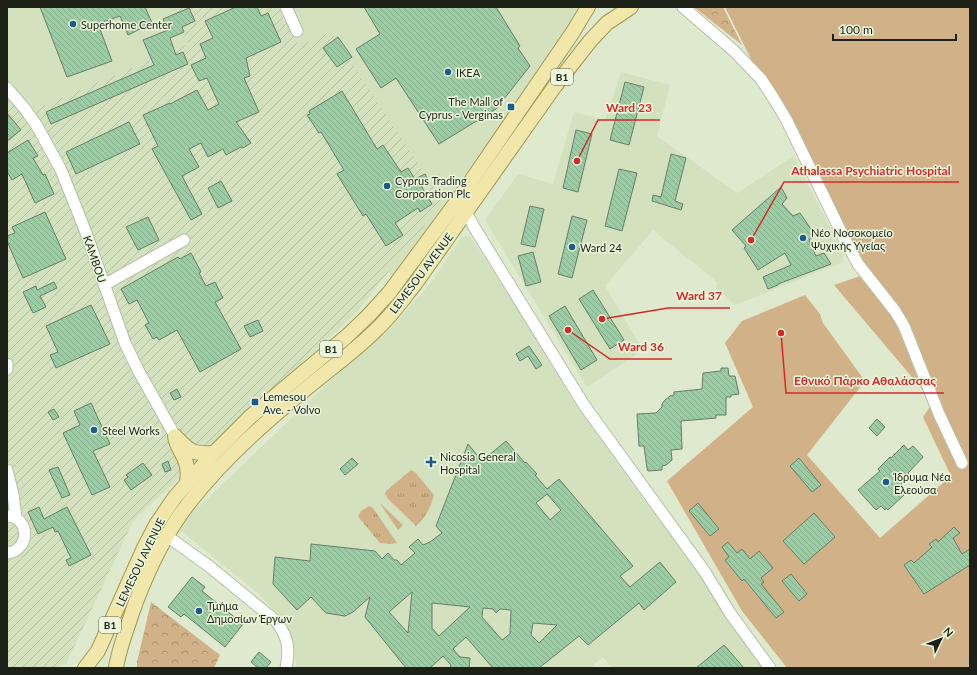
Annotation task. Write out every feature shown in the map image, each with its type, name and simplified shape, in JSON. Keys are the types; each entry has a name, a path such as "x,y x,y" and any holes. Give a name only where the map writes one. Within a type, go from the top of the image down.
{"main road":[{"name":"LEMESOU AVENUE","path":"85,668 98,651 143,550 156,525 187,482 263,405 346,337 368,316 388,293 458,200 578,26 588,7"},
{"name":"B1","path":"625,7 632,7"},
{"name":"LEMESOU AVENUE","path":"116,668 120,651 145,578 180,515 227,461 287,405 379,327 415,284 555,86 607,23 632,7"},
{"path":"175,436 194,453 214,453"},
{"path":"175,436 177,446 187,466 187,482"}],"street":[{"path":"286,7 297,31"},
{"path":"673,7 703,25"},
{"path":"683,7 748,65 761,79 774,99 786,119 858,264 895,311 904,326 939,414 962,463"},
{"name":"KAMBOU","path":"7,88 37,126 61,170 85,230 125,343 138,370 175,436"},
{"path":"466,212 584,405 705,572 730,613 770,668"},
{"path":"104,285 184,240"},
{"path":"7,364 7,369"},
{"path":"7,470 13,494 11,517 24,526 25,538 20,548 15,552 7,553"},
{"path":"167,536 210,567 276,621 286,638 288,650 286,668"}],"shaded area":[{"path":"7,7 579,7 576,19 459,182 429,233 394,280 288,112 33,116 7,90"},
{"path":"174,7 281,7 299,46 331,31 419,165 445,199 358,311 133,521 66,664 52,668 7,668 7,78 33,110 188,44"},
{"path":"621,72 670,85 657,136 737,193 793,156 842,250 843,260 841,263 735,305 716,288 718,283 653,230 605,286 643,350 587,387 485,220 518,174 553,184 574,112 605,120"},
{"name":"Nicosia General Hospital","path":"470,236 510,297 575,404 658,519 701,573 747,647 765,668 612,668 603,657 590,668 295,668 296,664 289,628 259,594 180,530 184,521 328,383 392,327 431,283 461,238"}],"green space":[{"path":"694,7 723,7 742,45"},
{"path":"725,7 970,7 970,668 787,668 742,611 667,481 753,407 725,343 742,321 805,295 820,314 823,323 865,381 807,455 880,538 951,476 923,417 933,402 834,285 866,274 784,125"},
{"path":"411,470 415,472 434,495 428,512 416,526 388,499 385,494 386,491"},
{"path":"381,505 403,525 398,530"},
{"path":"369,506 373,508 397,543 380,543 360,519 358,516 361,511"},
{"path":"151,602 220,655 214,668 137,668 137,662"}],"building":[{"path":"40,7 145,7 152,23 128,35 120,16 98,24 112,61 67,77"},
{"path":"236,7 257,7 261,16 268,13 281,42 246,58 250,76 244,78 259,112 236,122 251,143 226,155 223,149 208,157 201,143 189,149 199,167 182,176 202,214 191,220 152,149 158,146 143,115 170,104 197,90 208,110 219,104 207,78 199,81 191,65 206,58 200,44 213,38 205,21"},
{"name":"IKEA","path":"364,7 496,7 520,46 518,48 530,66 496,109 439,144 396,78 381,88 356,49 380,34"},
{"path":"189,8 195,21 182,27 184,32 170,38 176,55 183,52 188,64 51,124 46,112 154,65 143,40 168,30 163,19"},
{"path":"338,37 352,57 337,67 323,48"},
{"path":"625,82 644,87 629,145 610,140"},
{"path":"342,91 377,149 383,145 401,172 408,168 415,179 425,174 428,180 420,184 432,204 420,212 418,208 395,223 403,235 386,246 366,214 363,216 337,174 344,170 321,132 319,133 307,115 310,114 309,111"},
{"path":"7,113 21,130 7,141"},
{"path":"129,122 140,144 76,174 66,152"},
{"path":"576,130 592,134 578,192 563,188"},
{"path":"28,140 38,156 33,158 43,175 45,174 54,194 35,203 22,174 12,180 7,171 7,153"},
{"path":"671,154 686,158 675,201 683,204 681,210 652,201 653,195 661,197"},
{"path":"619,169 637,173 622,231 605,226"},
{"path":"221,181 232,201 218,208 208,188"},
{"name":"Νέο Νοσοκομείο Ψυχικής Υγείας","path":"781,187 787,198 782,204 793,216 800,213 815,235 809,240 816,256 824,253 831,264 768,289 763,277 791,265 785,253 758,270 744,248 746,246 732,230"},
{"path":"530,206 544,209 535,247 521,244"},
{"path":"45,212 66,259 23,278 7,241 7,236 15,233 12,227"},
{"name":"Ward 24","path":"572,216 587,220 572,278 558,274"},
{"path":"148,217 159,240 138,250 126,227"},
{"path":"533,252 541,282 526,286 518,256"},
{"path":"191,253 201,272 199,273 206,286 215,282 223,298 215,302 241,349 200,372 177,330 159,340 157,337 153,339 145,325 149,323 137,300 129,304 121,289 178,257 180,259"},
{"path":"54,282 57,288 40,296 46,307 33,313 23,292 36,286 37,290"},
{"path":"593,290 624,340 610,349 579,299"},
{"path":"91,305 110,344 56,368 50,355 58,352 46,326"},
{"path":"565,306 597,360 581,370 549,316"},
{"path":"258,320 263,331 250,337 244,326"},
{"path":"529,346 542,365 536,369 528,356 520,361 516,354"},
{"path":"721,368 728,368 729,376 735,376 739,394 726,397 726,415 716,415 716,418 681,421 682,449 671,450 672,460 666,465 662,466 662,470 648,471 644,446 639,446 637,414 656,413 662,407 665,400 674,395 674,392 702,389 703,373 721,371"},
{"path":"177,389 181,397 174,400 170,393"},
{"path":"91,403 110,444 93,451 110,487 92,495 63,433 80,425 74,411"},
{"path":"54,409 59,417 53,420 48,412"},
{"path":"877,419 885,427 877,436 869,428"},
{"path":"506,441 525,463 526,462 537,474 535,475 547,489 559,479 633,566 620,576 630,587 660,562 676,582 644,610 639,603 588,645 579,636 539,668 493,668 466,637 453,649 460,657 470,658 469,668 450,668 451,665 443,656 430,668 406,668 365,617 370,597 353,612 345,616 326,613 311,597 297,610 273,584 275,557 310,561 311,544 375,551 382,559 388,553 401,565 415,553 409,547 418,539 423,545 430,542 442,533 436,526 468,444 482,461","holes":["547,494 561,510 550,520 536,503","412,592 408,633 389,612","432,603 470,607 439,636 432,628","483,608 493,609 496,613 500,609 511,610 510,634 502,640 482,617","533,623 557,625 539,643 531,635"]},
{"name":"Ίδρυμα Νέα Ελεούσα","path":"904,445 908,450 913,446 923,457 908,473 911,476 897,488 904,495 888,510 886,508 885,510 881,506 876,510 858,490 880,471 878,469"},
{"path":"352,458 358,464 345,475 340,469"},
{"path":"799,458 821,485 812,492 790,466"},
{"path":"168,461 171,470 165,472 162,464"},
{"path":"143,463 152,475 131,490 124,480 128,477 126,475"},
{"path":"58,467 70,495 62,498 49,470"},
{"path":"698,503 719,529 710,536 689,511"},
{"path":"39,507 44,519 67,507 91,555 69,566 66,560 71,558 58,531 55,532 53,527 38,534 28,512"},
{"path":"814,513 835,537 804,564 783,541"},
{"path":"954,527 960,533 953,538 962,554 970,549 970,565 924,594 904,565 911,560 914,563 932,547 929,544 936,539 938,542"},
{"path":"728,542 737,553 742,549 750,559 759,551 773,568 761,578 764,582 761,584 784,612 776,618 744,579 742,581 725,560 729,557 722,547"},
{"path":"791,574 807,594 799,601 782,581"},
{"name":"Τμήμα Δημοσίων Έργων","path":"192,577 205,587 202,591 243,624 225,647 184,614 181,617 168,607"},
{"path":"724,645 744,668 696,668"},
{"path":"259,652 271,662 266,668 258,668 251,662"}],"place":[{"name":"Superhome Center","path":"73,24"},
{"name":"IKEA","path":"448,72"},
{"name":"The Mall of Cyprus - Verginas","path":"511,107"},
{"name":"Ward 23","path":"577,161"},
{"name":"Cyprus Trading Corporation Plc","path":"387,186"},
{"name":"Νέο Νοσοκομείο Ψυχικής Υγείας","path":"803,238"},
{"name":"Athalassa Psychiatric Hospital","path":"751,240"},
{"name":"Ward 24","path":"572,247"},
{"name":"Ward 37","path":"602,319"},
{"name":"Ward 36","path":"568,330"},
{"name":"Εθνικό Πάρκο Αθαλάσσας","path":"781,333"},
{"name":"Lemesou Ave. - Volvo","path":"255,402"},
{"name":"Steel Works","path":"94,430"},
{"name":"Nicosia General Hospital","path":"431,462"},
{"name":"Ίδρυμα Νέα Ελεούσα","path":"886,482"},
{"name":"Τμήμα Δημοσίων Έργων","path":"199,611"}]}
